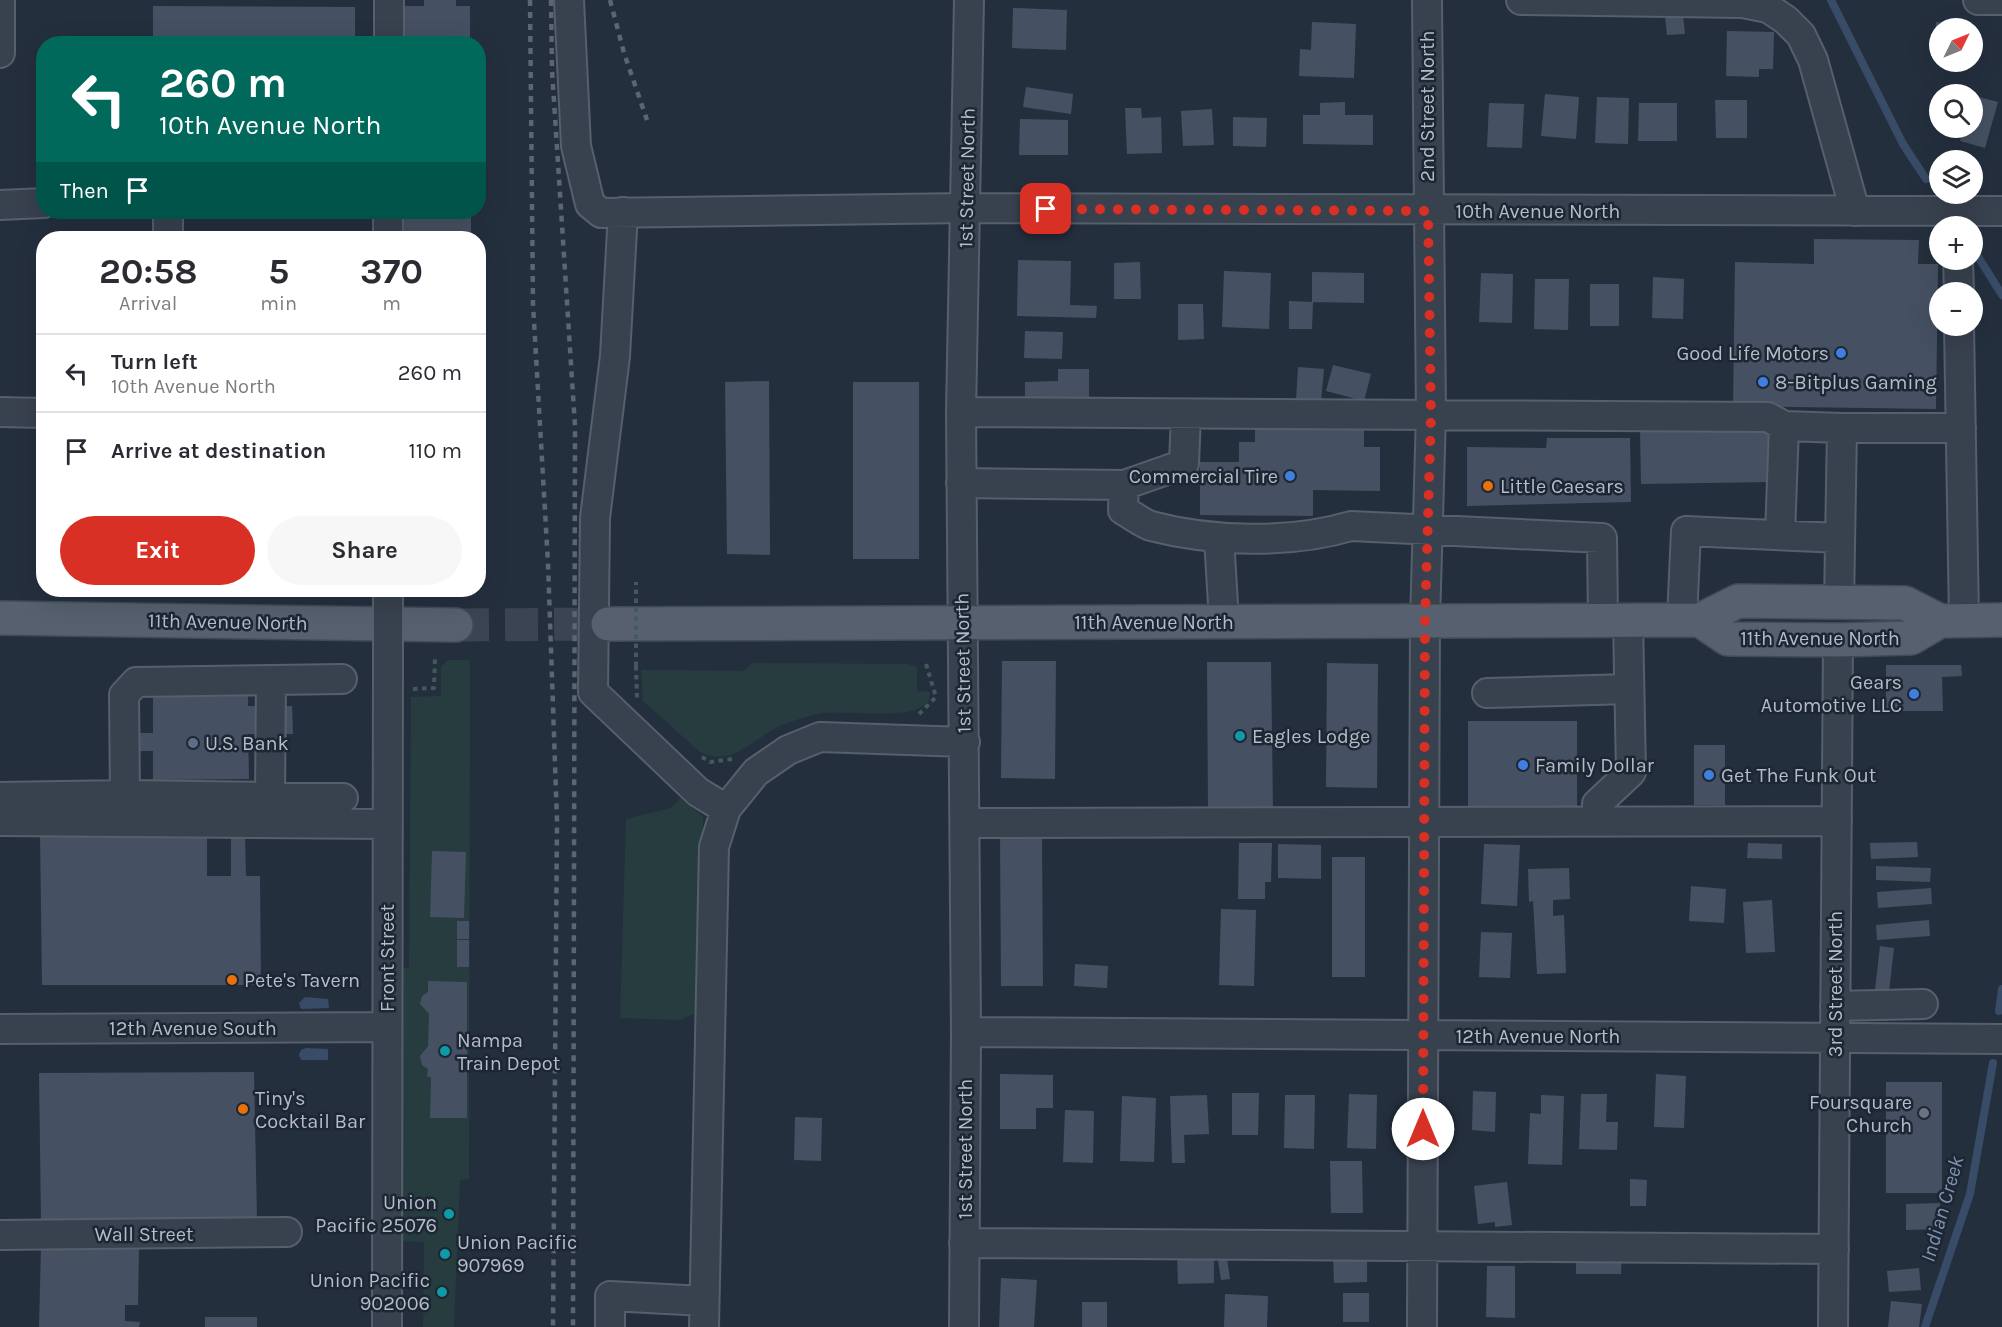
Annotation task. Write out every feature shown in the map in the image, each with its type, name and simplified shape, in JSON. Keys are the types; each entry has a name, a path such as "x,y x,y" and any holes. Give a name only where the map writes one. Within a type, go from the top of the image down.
{"main road":[{"name":"11th Avenue North","path":"608,624 1691,620 1738,602 1905,603 1952,620 2002,620"},
{"name":"11th Avenue North","path":"0,618 456,625"},
{"name":"11th Avenue North","path":"1691,620 1728,639 1838,640 1911,638 1952,620"}],"street":[{"path":"0,0 0,52"},
{"path":"389,0 389,36"},
{"name":"10th Avenue North","path":"569,0 576,146 590,204 601,213 967,208 1855,211 1929,217"},
{"name":"1st Street North","path":"964,1327 965,742 961,622 969,0"},
{"name":"2nd Street North","path":"1422,1327 1425,621 1431,415 1427,0"},
{"path":"1521,0 1743,3 1768,8 1801,35 1813,60 1855,211"},
{"path":"1978,0 2002,0"},
{"path":"0,205 36,203"},
{"name":"10th Avenue North","path":"1974,216 2002,211"},
{"path":"623,212 615,356 595,518 593,692 698,792 726,809"},
{"path":"1952,620 1960,428 1959,336"},
{"path":"0,412 36,412"},
{"path":"962,412 1768,417 1784,426 1960,428"},
{"path":"962,483 1124,485 1184,464 1186,414"},
{"path":"1780,535 1784,426"},
{"path":"1839,604 1842,428"},
{"path":"1124,485 1123,510 1149,525 1220,538 1319,536 1351,526 1602,538 1629,689 1631,772 1597,804 1597,821"},
{"path":"1691,620 1686,531 1840,538"},
{"path":"1220,538 1224,621"},
{"name":"Front Street","path":"387,1327 388,597"},
{"name":"3rd Street North","path":"1833,1327 1838,640"},
{"path":"125,795 124,695 136,682 342,679"},
{"path":"270,797 271,680"},
{"path":"1487,693 1629,689"},
{"path":"610,1327 610,1296 704,1314 714,847 726,809 756,772 788,750 820,737 965,742"},
{"path":"0,797 125,795 343,798"},
{"path":"0,821 387,824"},
{"path":"965,823 1836,821"},
{"path":"1835,1006 1923,1004"},
{"name":"12th Avenue South","path":"0,1029 387,1027"},
{"name":"12th Avenue North","path":"966,1032 2002,1039"},
{"name":"Wall Street","path":"0,1235 287,1232"},
{"path":"964,1243 1834,1249"}],"path":[{"path":"636,582 637,698 642,705"},
{"path":"414,689 434,688 435,656"},
{"path":"908,715 919,714 936,697 926,664"},
{"path":"696,754 710,762 728,761 737,757"}],"green space":[{"path":"448,660 470,660 469,1179 460,1180 454,1327 423,1327 424,1242 401,1241 403,968 409,968 411,697 441,696 441,667"},
{"path":"753,663 908,664 917,667 917,691 930,692 929,701 920,708 893,713 817,714 779,727 738,751 720,757 700,752 643,701 641,670 743,671"},
{"path":"680,798 703,816 699,1012 680,1020 620,1018 626,819 671,808"}],"water":[{"path":"305,997 328,999 329,1008 301,1009 299,1003"},
{"path":"306,1048 328,1049 328,1060 301,1060 299,1055 301,1050"}],"building":[{"path":"424,0 456,0 456,6 470,6 470,36 403,36 403,6 424,6"},
{"path":"153,6 355,7 355,36 153,36"},
{"path":"1013,8 1067,10 1066,50 1012,48"},
{"path":"1683,15 1685,34 1667,35 1665,16"},
{"path":"1312,22 1356,24 1354,78 1299,76 1300,49 1311,50"},
{"path":"1727,31 1774,32 1773,69 1759,69 1759,77 1726,76"},
{"path":"1026,87 1073,94 1071,114 1023,107"},
{"path":"1545,94 1579,97 1576,139 1541,136"},
{"path":"1597,97 1629,98 1628,144 1595,143"},
{"path":"1983,98 1998,102 1985,148 1960,141 1961,138 1983,138"},
{"path":"1715,100 1747,100 1747,138 1716,138"},
{"path":"1345,102 1345,115 1373,115 1373,145 1303,144 1303,115 1320,115 1320,103"},
{"path":"1489,103 1524,104 1522,148 1487,147"},
{"path":"1639,103 1677,103 1677,141 1638,141"},
{"path":"1125,108 1141,108 1142,118 1161,117 1162,153 1127,154"},
{"path":"1212,109 1214,145 1183,146 1181,111"},
{"path":"1233,117 1267,118 1266,147 1233,146"},
{"path":"1020,119 1068,120 1068,155 1019,155"},
{"path":"403,219 471,219 471,231 403,231"},
{"path":"1814,239 1919,240 1918,264 1929,264 1929,270 1938,270 1938,282 1929,282 1929,336 1937,336 1936,409 1733,406 1735,262 1814,264"},
{"path":"1018,260 1071,261 1070,305 1097,306 1096,318 1017,316"},
{"path":"1140,262 1141,299 1114,299 1114,263"},
{"path":"1224,271 1271,273 1269,329 1222,327"},
{"path":"1312,272 1364,273 1364,303 1312,302"},
{"path":"1481,273 1513,274 1512,323 1479,322"},
{"path":"1653,277 1684,279 1683,319 1652,318"},
{"path":"1535,279 1569,279 1568,330 1534,329"},
{"path":"1590,284 1619,284 1619,326 1590,326"},
{"path":"1289,301 1313,302 1312,329 1289,329"},
{"path":"1178,304 1203,304 1204,339 1178,340"},
{"path":"1025,331 1063,332 1062,359 1024,358"},
{"path":"1333,365 1371,374 1364,401 1326,391"},
{"path":"1298,367 1324,369 1321,402 1296,400"},
{"path":"1058,369 1089,369 1089,397 1025,397 1025,382 1058,381"},
{"path":"769,381 770,555 727,554 725,382"},
{"path":"853,382 919,382 919,559 853,559"},
{"name":"Commercial Tire","path":"1255,425 1364,426 1364,447 1380,447 1380,491 1313,490 1313,516 1200,515 1200,462 1239,462 1239,442 1255,442"},
{"path":"1772,426 1773,482 1641,484 1640,427"},
{"path":"1547,438 1630,438 1631,502 1467,506 1467,447 1546,448"},
{"path":"1002,661 1056,661 1055,779 1001,778"},
{"name":"Eagles Lodge","path":"1207,662 1271,662 1273,810 1208,810"},
{"path":"1327,663 1378,664 1377,788 1326,787"},
{"name":"Gears Automotive LLC","path":"1886,665 1961,665 1962,676 1942,677 1943,711 1886,711"},
{"name":"U.S. Bank","path":"248,696 248,706 292,706 293,734 248,734 249,779 153,780 153,751 138,751 138,733 153,733 153,697"},
{"name":"Family Dollar","path":"1468,721 1577,721 1577,809 1468,808"},
{"name":"Get The Funk Out","path":"1694,745 1725,745 1725,805 1694,805"},
{"path":"207,832 207,876 231,876 231,833 245,834 246,876 260,876 261,985 42,985 40,833"},
{"path":"1000,836 1042,836 1043,986 1001,986"},
{"path":"1917,842 1918,857 1871,859 1870,843"},
{"path":"1239,843 1272,843 1271,882 1265,882 1265,899 1238,899"},
{"path":"1748,843 1782,844 1782,859 1747,858"},
{"path":"1278,844 1321,845 1321,879 1278,878"},
{"path":"1484,844 1520,845 1517,906 1481,904"},
{"path":"432,851 466,852 464,918 430,917"},
{"path":"1332,857 1365,857 1365,977 1332,977"},
{"path":"1876,866 1931,868 1930,882 1876,880"},
{"path":"1569,868 1570,899 1553,900 1553,916 1564,915 1566,973 1537,974 1533,901 1529,902 1528,869"},
{"path":"1691,886 1726,889 1724,923 1689,921"},
{"path":"1931,888 1932,904 1878,908 1877,892"},
{"path":"1772,900 1775,952 1746,953 1743,902"},
{"path":"1221,909 1256,910 1254,986 1219,985"},
{"path":"1929,920 1930,936 1877,940 1876,925"},
{"path":"457,921 469,921 469,939 457,939"},
{"path":"1481,932 1512,933 1510,978 1479,977"},
{"path":"457,940 469,940 469,967 457,967"},
{"path":"1880,946 1894,948 1889,992 1875,990"},
{"path":"1075,964 1108,966 1107,988 1074,986"},
{"name":"Nampa Train Depot","path":"428,981 467,982 467,1118 430,1118 431,1077 427,1077 428,1069 422,1065 420,1056 428,1046 429,1014 420,1004 422,996 428,992"},
{"path":"254,1072 257,1220 41,1221 39,1073"},
{"path":"1000,1074 1053,1075 1053,1108 1036,1108 1036,1129 1000,1129"},
{"path":"1656,1074 1686,1076 1684,1128 1654,1127"},
{"path":"1886,1082 1942,1082 1942,1193 1886,1193"},
{"path":"1473,1091 1496,1092 1495,1132 1472,1130"},
{"path":"1232,1093 1259,1093 1258,1135 1232,1135"},
{"path":"1349,1094 1377,1095 1376,1149 1347,1148"},
{"path":"1581,1094 1607,1094 1606,1122 1618,1122 1617,1150 1579,1149"},
{"path":"1207,1095 1209,1134 1184,1135 1185,1163 1172,1163 1170,1096"},
{"path":"1285,1095 1315,1095 1314,1149 1284,1148"},
{"path":"1541,1095 1564,1096 1562,1165 1528,1164 1530,1113 1541,1114"},
{"path":"1122,1096 1156,1098 1154,1162 1120,1161"},
{"path":"1065,1110 1094,1111 1093,1163 1063,1162"},
{"path":"795,1117 822,1118 821,1161 794,1160"},
{"path":"1330,1161 1362,1161 1363,1213 1331,1213"},
{"path":"1630,1179 1647,1180 1646,1206 1630,1206"},
{"path":"1507,1182 1512,1225 1495,1227 1495,1222 1478,1224 1474,1186"},
{"path":"1940,1203 1941,1229 1906,1230 1906,1204"},
{"path":"41,1247 139,1247 138,1305 125,1305 125,1321 140,1322 139,1327 39,1327"},
{"path":"1576,1251 1622,1251 1621,1274 1576,1274"},
{"path":"1214,1254 1214,1283 1178,1284 1177,1255"},
{"path":"1333,1255 1367,1255 1367,1282 1334,1283"},
{"path":"1227,1258 1230,1279 1221,1280 1218,1260"},
{"path":"1487,1266 1515,1266 1515,1318 1486,1317"},
{"path":"1919,1268 1921,1290 1889,1292 1887,1271"},
{"path":"1001,1278 1037,1280 1034,1327 999,1327"},
{"path":"1343,1293 1369,1293 1369,1322 1343,1322"},
{"path":"1225,1294 1268,1296 1267,1327 1224,1327"},
{"path":"1891,1301 1922,1304 1919,1327 1888,1327"},
{"path":"1082,1302 1107,1302 1107,1327 1082,1327"},
{"path":"205,1317 257,1317 257,1327 205,1327"}],"waterway":[{"name":"Indian Creek","path":"1831,0 1903,144 1926,179"},
{"name":"Indian Creek","path":"1983,265 2002,295"},
{"name":"Indian Creek","path":"1999,1011 2002,989"},
{"name":"Indian Creek","path":"1925,1327 1970,1194 1993,1063"}],"tunnel":[{"path":"456,625 608,624"}],"railway":[{"path":"530,0 533,304 548,563 557,821 553,1327"},
{"path":"551,0 552,70 575,426 573,1327"},
{"path":"610,0 624,53 647,120"}],"place":[{"name":"Good Life Motors","path":"1841,353"},
{"name":"8-Bitplus Gaming","path":"1763,382"},
{"name":"Commercial Tire","path":"1290,476"},
{"name":"Little Caesars","path":"1488,486"},
{"name":"Gears Automotive LLC","path":"1914,694"},
{"name":"Eagles Lodge","path":"1240,736"},
{"name":"U.S. Bank","path":"193,743"},
{"name":"Family Dollar","path":"1523,765"},
{"name":"Get The Funk Out","path":"1709,775"},
{"name":"Pete's Tavern","path":"232,980"},
{"name":"Nampa Train Depot","path":"445,1051"},
{"name":"Tiny's Cocktail Bar","path":"243,1109"},
{"name":"Foursquare Church","path":"1924,1113"},
{"name":"Union Pacific 25076","path":"449,1214"},
{"name":"Union Pacific 907969","path":"445,1254"},
{"name":"Union Pacific 902006","path":"442,1292"}],"route":[{"path":"1046,209 1428,211 1431,415 1425,621 1423,1129"}]}
